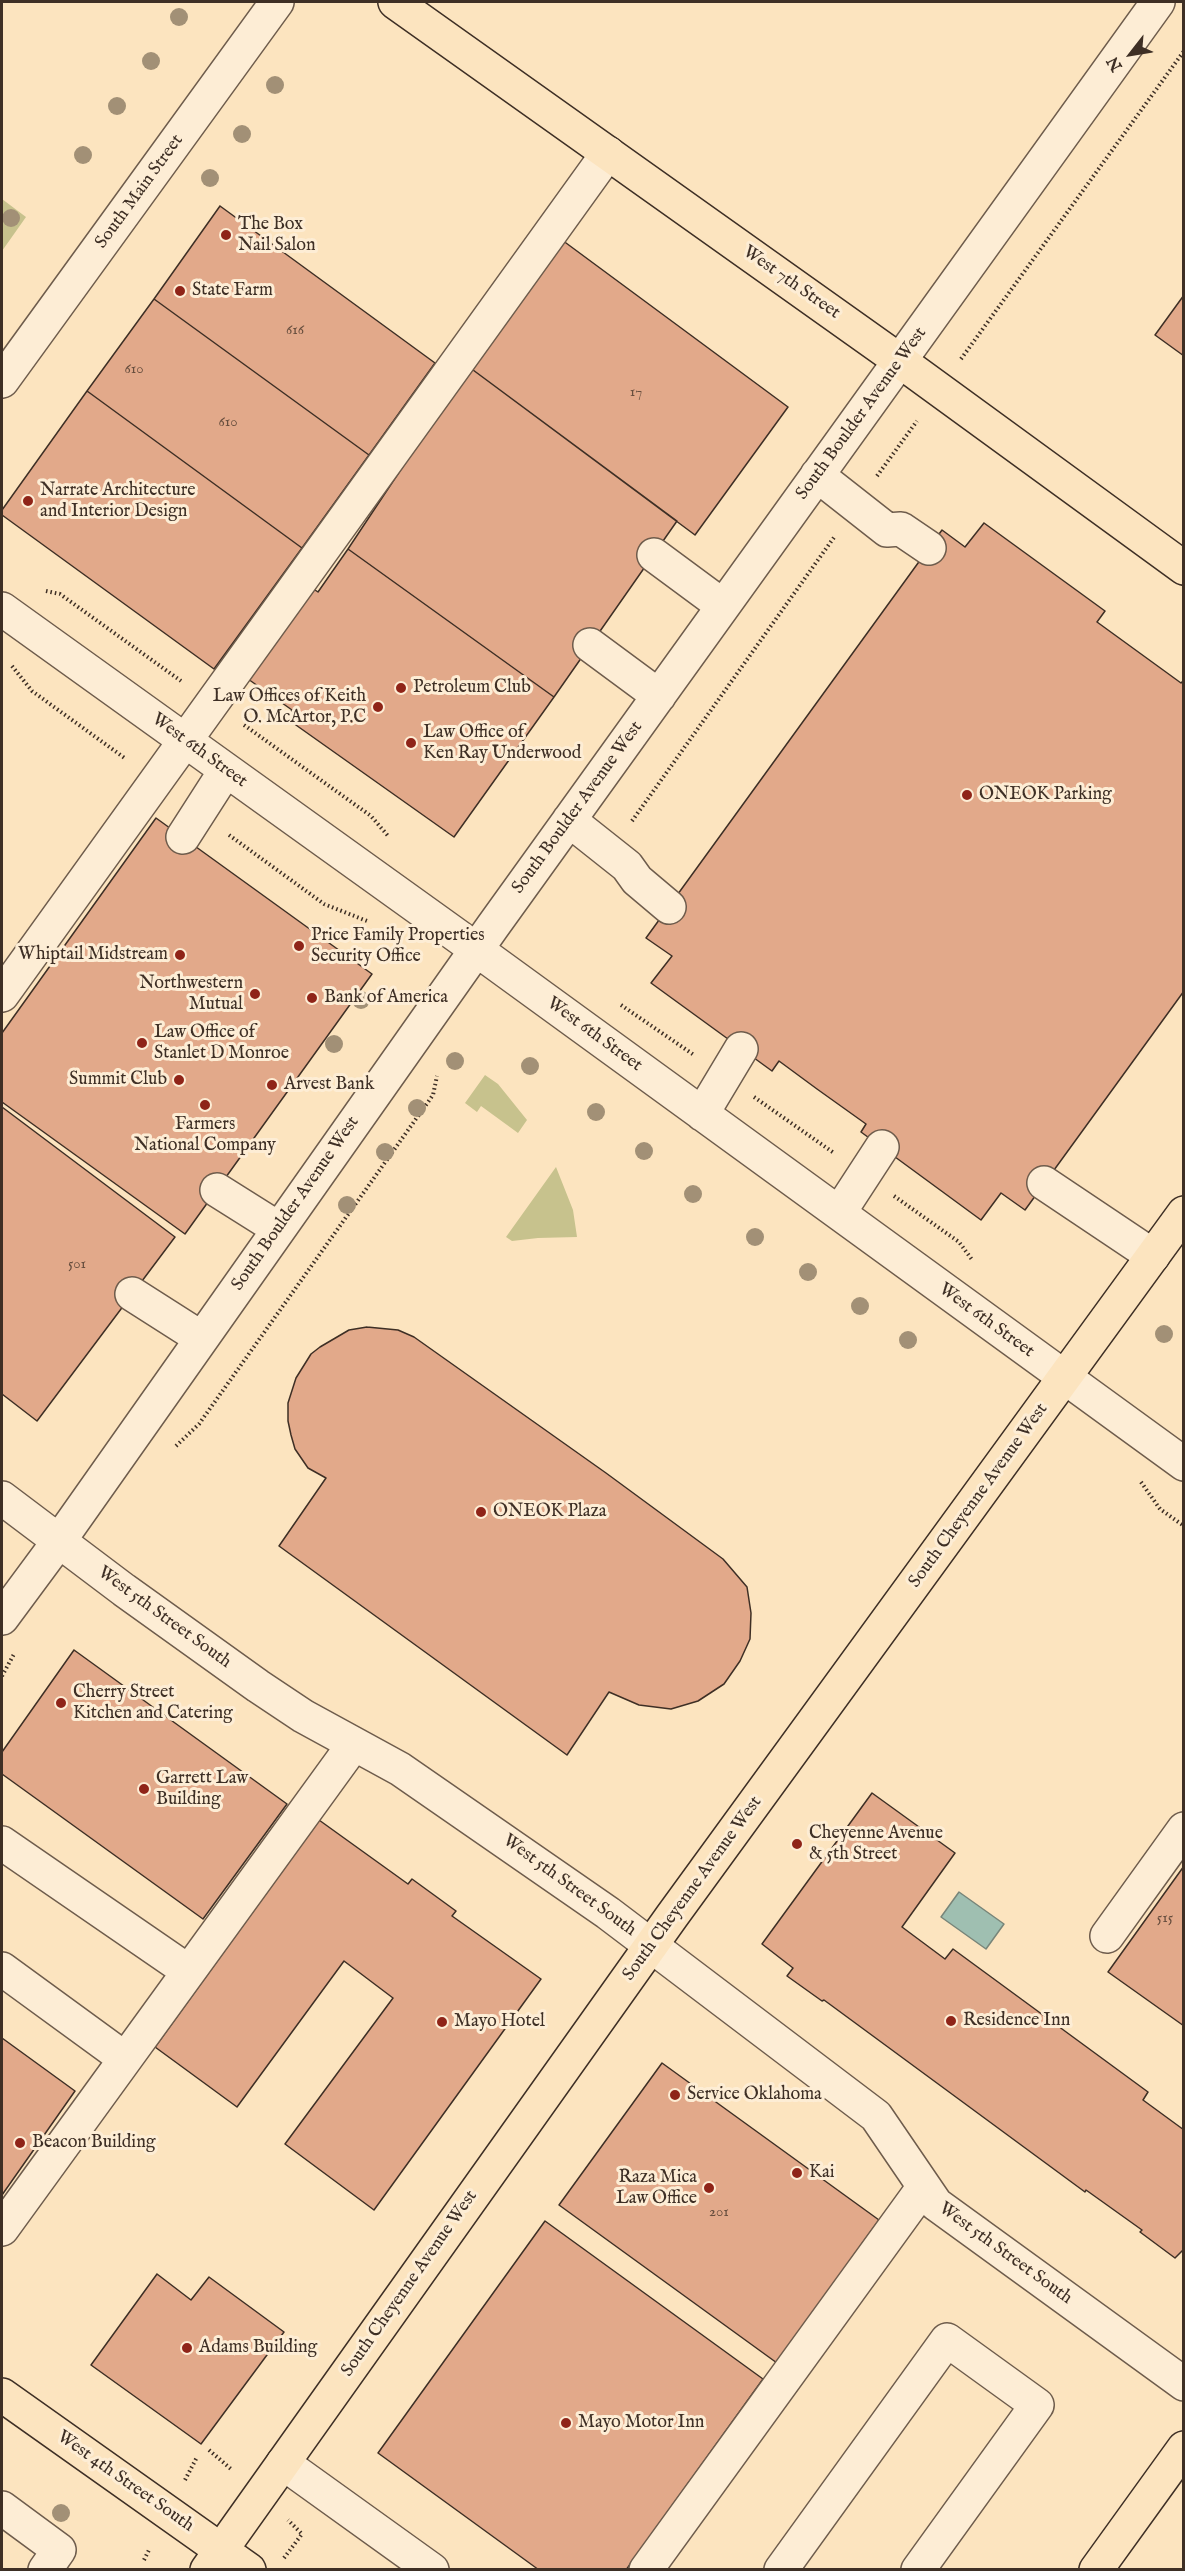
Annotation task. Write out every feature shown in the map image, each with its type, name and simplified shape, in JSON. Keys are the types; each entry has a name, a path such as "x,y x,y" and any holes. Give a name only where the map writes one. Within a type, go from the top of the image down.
{"main road":[{"name":"West 7th Street","path":"395,2 900,361 1184,568"},
{"name":"South Cheyenne Avenue West","path":"214,2560 651,1946 1184,1212"},
{"name":"West 4th Street South","path":"5,2406 214,2560 249,2570"},
{"path":"1096,2570 1184,2448"}],"street":[{"name":"South Main Street","path":"2,381 277,2"},
{"name":"South Boulder Avenue West","path":"2,1618 59,1541 569,820 1158,2"},
{"path":"1176,2 1184,7"},
{"path":"2,995 608,153"},
{"path":"818,475 887,530 901,529 929,548"},
{"path":"654,555 723,606"},
{"name":"West 6th Street","path":"2,609 477,950 1184,1464"},
{"path":"590,645 659,696"},
{"path":"183,837 226,770"},
{"path":"569,820 627,866 637,880 669,907"},
{"path":"702,1114 741,1049"},
{"path":"839,1213 882,1148"},
{"path":"1044,1183 1153,1256"},
{"path":"217,1190 279,1229"},
{"path":"132,1294 201,1338"},
{"name":"West 5th Street South","path":"2,1498 258,1686 303,1716 400,1768 470,1815 651,1946 876,2116 936,2204 1184,2384"},
{"path":"2,2229 354,1744"},
{"path":"1107,1936 1184,1829"},
{"path":"2,1843 188,1971"},
{"path":"2,1969 124,2058"},
{"path":"646,2570 923,2188"},
{"path":"782,2570 947,2340 1037,2405 918,2570"},
{"path":"283,2463 432,2570"},
{"path":"2,2508 59,2550 45,2570"}],"path":[{"path":"604,848 626,829 1184,51"},
{"path":"39,589 60,594 371,816 393,842"},
{"path":"173,1448 199,1424 433,1095 437,1072"},
{"path":"282,2561 302,2534"}],"shaded area":[{"path":"2,199 26,217 2,251"},
{"path":"485,1075 498,1084 527,1120 518,1133 481,1106 477,1112 465,1103"},
{"path":"556,1167 573,1210 577,1237 512,1241 506,1237"},
{"path":"959,1892 1004,1924 986,1949 941,1917"}],"building":[{"path":"220,206 435,363 369,455 154,299"},
{"path":"562,240 788,407 695,535 469,367"},
{"path":"1184,295 1184,356 1155,335"},
{"path":"154,299 369,455 302,548 87,391"},
{"path":"469,367 677,521 554,697 348,549"},
{"path":"87,391 302,548 214,669 2,515 2,510"},
{"name":"ONEOK Parking","path":"984,523 1105,611 1097,622 1181,683 1184,680 1184,991 1025,1210 1001,1193 981,1220 861,1132 866,1124 779,1061 772,1071 651,983 672,956 646,938 942,530 965,547"},
{"name":"Petroleum Club","path":"348,549 554,697 454,837 286,718 292,710 248,679 309,586 318,592"},
{"path":"156,818 372,974 185,1234 2,1102 2,1033"},
{"path":"2,1107 175,1237 37,1421 2,1394"},
{"name":"ONEOK Plaza","path":"367,1327 398,1330 414,1337 723,1559 747,1587 751,1613 750,1639 740,1661 724,1684 698,1701 671,1709 639,1705 609,1692 567,1755 279,1546 326,1478 308,1468 295,1449 288,1421 288,1403 296,1378 311,1354 320,1347 349,1330"},
{"name":"Garrett Law Building","path":"74,1650 287,1804 203,1919 2,1774 2,1752"},
{"name":"Residence Inn","path":"872,1793 955,1853 902,1927 945,1959 953,1949 1148,2092 1143,2100 1184,2130 1184,2249 1175,2258 1140,2232 1142,2230 1086,2190 1085,2192 824,2000 822,2001 787,1976 793,1968 762,1944"},
{"name":"Mayo Hotel","path":"319,1820 408,1884 412,1879 456,1911 452,1916 541,1979 374,2210 285,2144 393,1998 344,1961 237,2107 155,2047"},
{"path":"1184,1866 1184,2026 1108,1972"},
{"name":"Beacon Building","path":"2,2038 75,2091 2,2195"},
{"path":"662,2063 879,2220 777,2363 559,2205"},
{"name":"Mayo Motor Inn","path":"545,2221 763,2379 626,2570 539,2570 378,2453"},
{"name":"Adams Building","path":"157,2274 191,2300 209,2277 284,2332 201,2444 91,2365"}],"place":[{"name":"The Box Nail Salon","path":"226,235"},
{"name":"State Farm","path":"180,291"},
{"name":"Narrate Architecture and Interior Design","path":"28,501"},
{"name":"Petroleum Club","path":"401,688"},
{"name":"Law Offices of Keith O. McArtor, P.C","path":"378,707"},
{"name":"Law Office of Ken Ray Underwood","path":"411,743"},
{"name":"ONEOK Parking","path":"967,795"},
{"name":"Price Family Properties Security Office","path":"299,946"},
{"name":"Whiptail Midstream","path":"180,955"},
{"name":"Northwestern Mutual","path":"255,994"},
{"name":"Bank of America","path":"312,998"},
{"name":"Law Office of Stanlet D Monroe","path":"142,1043"},
{"name":"Summit Club","path":"179,1080"},
{"name":"Arvest Bank","path":"272,1085"},
{"name":"Farmers National Company","path":"205,1105"},
{"name":"ONEOK Plaza","path":"481,1512"},
{"name":"Cherry Street Kitchen and Catering","path":"61,1703"},
{"name":"Garrett Law Building","path":"144,1789"},
{"name":"Cheyenne Avenue & 5th Street","path":"797,1844"},
{"name":"Residence Inn","path":"951,2021"},
{"name":"Mayo Hotel","path":"442,2022"},
{"name":"Service Oklahoma","path":"675,2095"},
{"name":"Beacon Building","path":"20,2143"},
{"name":"Kai","path":"797,2173"},
{"name":"Raza Mica Law Office","path":"709,2188"},
{"name":"Adams Building","path":"187,2348"},
{"name":"Mayo Motor Inn","path":"566,2423"}]}
